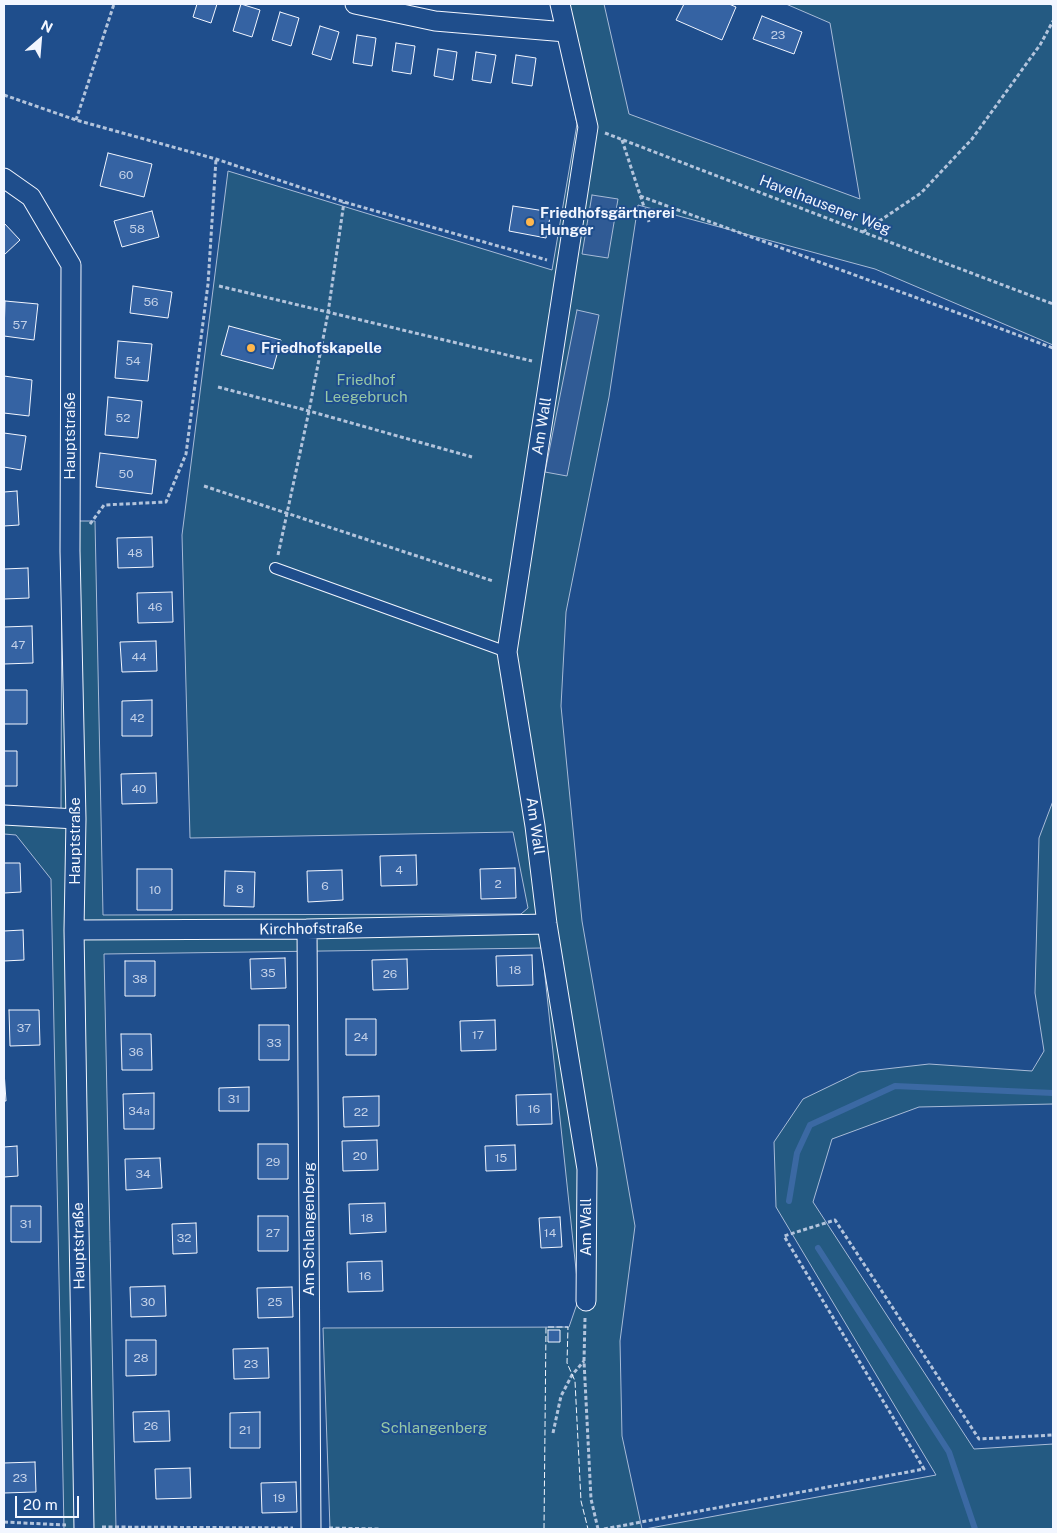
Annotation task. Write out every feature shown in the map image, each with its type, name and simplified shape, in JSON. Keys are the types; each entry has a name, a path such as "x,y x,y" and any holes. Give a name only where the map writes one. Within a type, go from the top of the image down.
{"street":[{"path":"355,4 435,21 566,32"},
{"path":"560,4 588,127"},
{"name":"Am Wall","path":"586,1301 587,1169 547,924 535,826 507,652 588,127"},
{"name":"Hauptstraße","path":"4,178 32,197 71,266 70,551 76,819 74,930 84,1528"},
{"path":"4,815 76,819"},
{"name":"Kirchhofstraße","path":"74,930 307,929 547,924"},
{"name":"Am Schlangenberg","path":"307,929 311,1528"}],"lane":[{"path":"275,568 507,652"}],"path":[{"path":"76,120 114,4"},
{"path":"863,232 921,193 972,139 1040,45 1053,21"},
{"path":"4,95 76,120 216,159 344,202 567,266"},
{"name":"Havelhausener Weg","path":"588,127 1053,304"},
{"path":"622,139 649,222"},
{"path":"70,551 104,506 166,502 186,454 208,284 216,159"},
{"path":"640,196 1053,348"},
{"path":"275,568 328,313 344,202"},
{"path":"219,286 552,366"},
{"path":"218,388 309,411 472,457"},
{"path":"204,486 493,580"},
{"path":"604,1529 924,1469 784,1236 834,1220 979,1439 1053,1435"},
{"path":"586,1301 584,1361 590,1499 598,1529"},
{"path":"553,1433 561,1396 572,1375 584,1361"},
{"path":"4,1522 84,1528 380,1529"}],"green space":[{"path":"553,4 604,4 629,114 860,199 830,23 786,4 1053,4 1053,345 875,269 638,205 609,397 566,612 561,706 582,921 635,1226 620,1341 622,1436 642,1529 330,1529 323,1328 569,1327 579,1298 542,948 104,954 116,1529 64,1529 51,879 16,835 4,834 4,809 61,812 62,521 95,521 103,915 521,914 528,908 513,832 190,838 182,535 228,171 552,270 577,124"},
{"path":"1053,801 1053,1104 919,1107 832,1139 813,1202 974,1449 1053,1444 1053,1529 645,1529 936,1475 776,1207 774,1142 803,1099 859,1072 929,1064 1032,1071 1044,1051 1035,993 1039,838"}],"shaded area":[{"path":"592,195 618,199 608,258 582,254"},
{"path":"577,310 599,315 567,476 545,472"}],"building":[{"path":"197,4 217,4 211,23 193,17"},
{"path":"241,4 260,10 252,37 233,31"},
{"path":"684,4 729,4 736,7 722,40 676,20"},
{"path":"280,12 299,18 291,46 272,40"},
{"path":"762,16 802,32 794,54 753,39"},
{"path":"320,26 339,32 331,60 312,54"},
{"path":"357,35 376,38 372,66 353,63"},
{"path":"396,43 415,46 411,74 392,71"},
{"path":"438,49 457,52 453,80 434,76"},
{"path":"476,52 496,55 491,83 472,80"},
{"path":"516,55 536,58 532,86 512,83"},
{"path":"108,153 152,164 144,197 100,186"},
{"name":"Friedhofsgärtnerei Hunger","path":"513,206 551,212 546,238 509,231"},
{"path":"152,211 159,237 122,247 114,221"},
{"path":"4,223 20,240 4,255"},
{"path":"133,286 172,292 168,318 130,313"},
{"path":"5,301 38,304 34,340 4,336"},
{"name":"Friedhofskapelle","path":"229,326 281,340 273,369 221,355"},
{"path":"118,341 152,344 148,381 115,378"},
{"path":"4,376 32,380 29,416 4,413"},
{"path":"108,397 142,401 138,438 105,435"},
{"path":"4,433 26,436 21,470 4,467"},
{"path":"100,453 156,460 152,494 96,487"},
{"path":"17,491 19,525 4,526 4,492"},
{"path":"152,537 153,567 118,568 117,538"},
{"path":"28,568 29,598 4,599 4,569"},
{"path":"172,592 173,622 138,623 137,593"},
{"path":"32,626 33,663 4,664 4,627"},
{"path":"156,641 157,671 122,672 120,642"},
{"path":"4,690 27,690 27,724 4,724"},
{"path":"152,700 152,736 122,736 122,701"},
{"path":"4,751 17,751 17,786 4,786"},
{"path":"156,773 157,803 122,804 121,774"},
{"path":"416,855 417,885 381,886 380,856"},
{"path":"4,863 20,863 21,892 4,893"},
{"path":"515,868 516,898 481,899 480,869"},
{"path":"137,869 172,869 172,910 137,910"},
{"path":"342,870 343,900 308,902 307,871"},
{"path":"225,871 255,872 254,907 224,906"},
{"path":"23,930 24,960 4,961 4,931"},
{"path":"532,955 533,985 497,986 496,956"},
{"path":"285,958 286,988 251,989 250,959"},
{"path":"407,959 408,989 373,990 372,960"},
{"path":"125,961 155,961 155,996 125,996"},
{"path":"9,1010 39,1010 40,1045 10,1046"},
{"path":"346,1019 376,1019 376,1055 346,1055"},
{"path":"495,1020 496,1050 461,1051 460,1021"},
{"path":"259,1025 289,1025 289,1060 259,1060"},
{"path":"121,1034 151,1034 152,1070 122,1070"},
{"path":"4,1071 6,1101 4,1101"},
{"path":"249,1087 249,1111 219,1111 219,1088"},
{"path":"154,1093 154,1129 124,1129 123,1094"},
{"path":"551,1094 552,1124 517,1125 516,1095"},
{"path":"379,1096 379,1126 344,1127 343,1097"},
{"path":"377,1140 378,1170 343,1171 342,1141"},
{"path":"258,1144 288,1144 288,1179 258,1179"},
{"path":"515,1145 516,1170 486,1171 485,1146"},
{"path":"17,1146 18,1176 4,1177 4,1147"},
{"path":"160,1158 162,1188 126,1190 125,1159"},
{"path":"385,1203 386,1232 350,1234 349,1204"},
{"path":"11,1206 41,1206 41,1242 11,1242"},
{"path":"258,1216 288,1216 288,1251 258,1251"},
{"path":"560,1217 562,1247 541,1248 539,1218"},
{"path":"196,1223 197,1253 173,1254 172,1224"},
{"path":"382,1261 383,1291 348,1292 347,1262"},
{"path":"165,1286 166,1316 131,1317 130,1287"},
{"path":"292,1287 293,1317 258,1318 257,1288"},
{"path":"548,1330 560,1330 560,1342 548,1342"},
{"path":"126,1340 156,1340 156,1375 126,1376"},
{"path":"268,1348 269,1378 234,1379 233,1349"},
{"path":"169,1411 170,1441 134,1442 133,1412"},
{"path":"260,1412 260,1448 230,1448 230,1413"},
{"path":"35,1462 36,1492 4,1493 4,1463"},
{"path":"190,1468 191,1498 156,1499 155,1469"},
{"path":"296,1482 297,1512 262,1513 261,1483"}],"waterway":[{"path":"789,1201 797,1153 810,1125 895,1086 1053,1093"},
{"path":"818,1248 949,1452 975,1529"}],"fence":[{"path":"544,1529 546,1327 568,1327 567,1363 575,1381 581,1501 588,1529"}],"place":[{"name":"Friedhofsgärtnerei Hunger","path":"530,222"},
{"name":"Friedhofskapelle","path":"251,348"}],"park label":[{"name":"Friedhof Leegebruch","path":"366,388"},
{"name":"Schlangenberg","path":"434,1428"}]}
